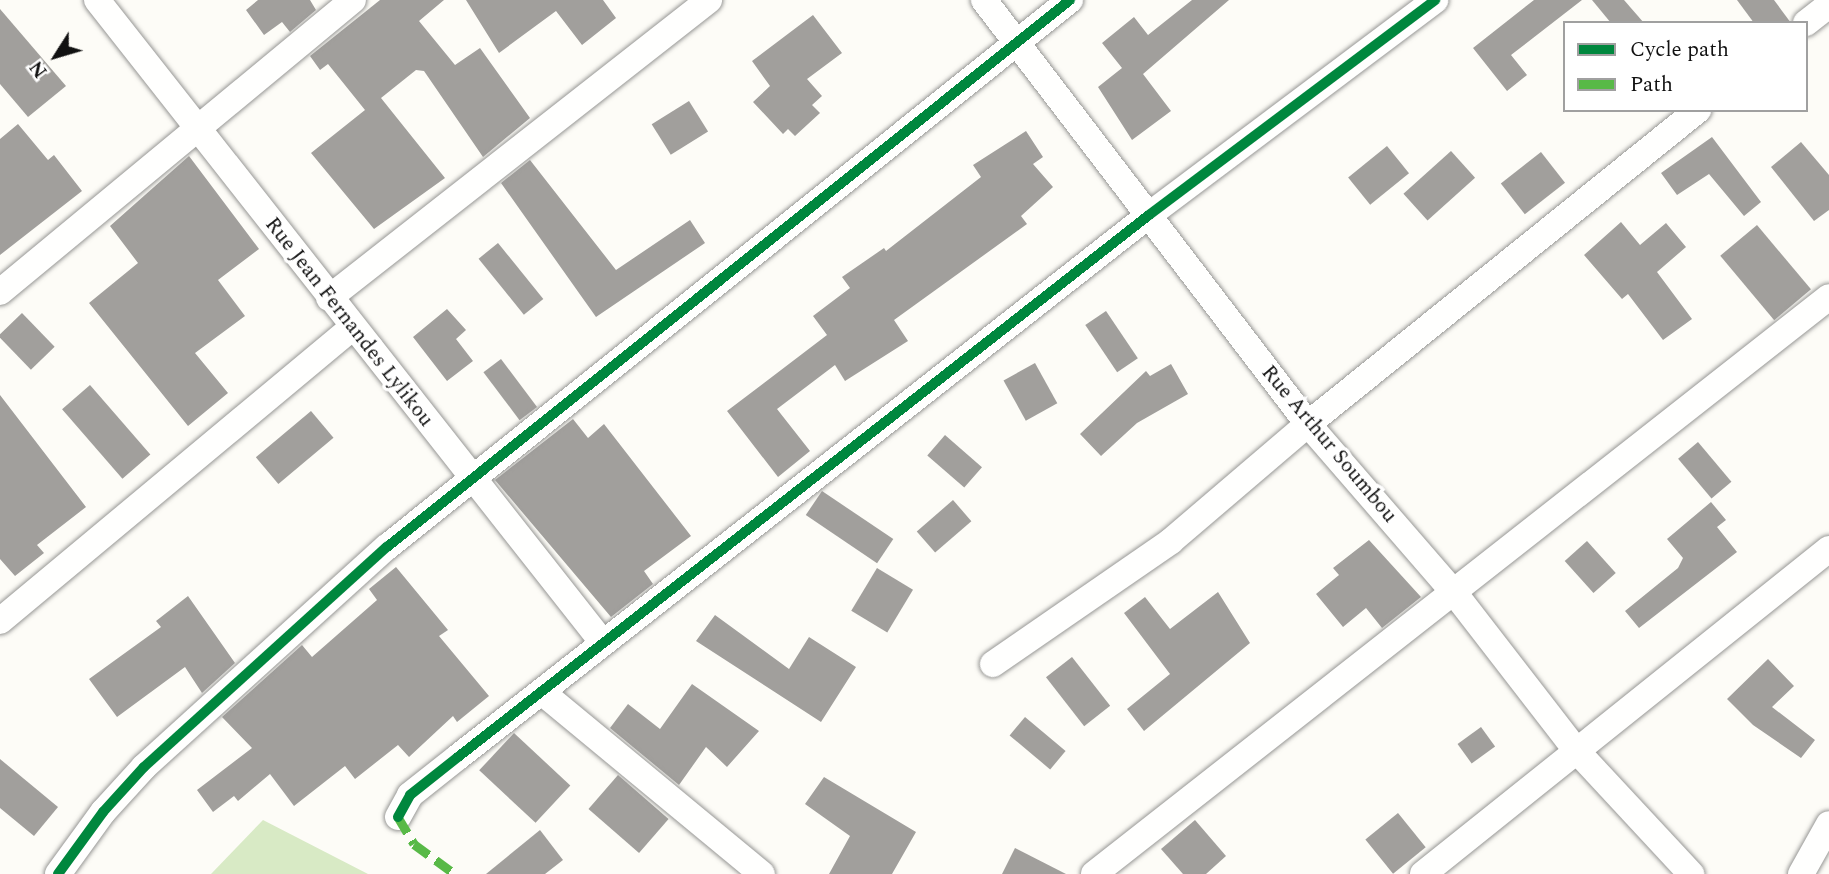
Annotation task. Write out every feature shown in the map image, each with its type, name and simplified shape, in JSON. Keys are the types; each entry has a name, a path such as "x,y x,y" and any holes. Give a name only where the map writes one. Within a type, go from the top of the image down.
{"street":[{"name":"Rue Jean Fernandes Lylikou","path":"97,0 351,329 603,643"},
{"path":"0,292 353,0"},
{"path":"329,298 709,0"},
{"name":"Rue Arthur Soumbou","path":"984,0 1308,424 1456,595 1576,749 1691,874"},
{"path":"58,874 103,811 144,768 470,475 1070,0"},
{"path":"398,817 410,795 543,694 603,643 1149,215 1435,0"},
{"path":"1808,21 1829,5"},
{"path":"993,664 1171,541 1308,424 1696,112"},
{"path":"1094,874 1456,595 1829,297"},
{"path":"0,621 351,329"},
{"path":"1423,874 1829,548"},
{"path":"543,694 762,874"},
{"path":"1801,874 1829,824"}],"green space":[{"path":"263,820 368,874 211,874"}],"building":[{"path":"258,0 310,0 316,10 290,32 282,22 264,35 246,10"},
{"path":"380,0 444,0 419,21 455,65 480,48 530,118 483,157 424,71 416,70 381,98 445,178 374,229 311,153 365,110 328,64 320,70 310,56"},
{"path":"466,0 603,0 616,18 582,45 556,11 499,53"},
{"path":"1192,0 1229,0 1143,74 1171,111 1132,140 1098,87 1122,68 1102,43 1134,17 1148,35"},
{"path":"1534,0 1582,0 1511,55 1527,75 1507,91 1473,48"},
{"path":"1592,0 1624,0 1642,21 1609,21"},
{"path":"1737,0 1774,0 1790,21 1753,21"},
{"path":"0,9 66,86 28,117 0,84"},
{"path":"813,15 842,53 807,79 822,96 812,105 820,113 795,136 788,129 783,134 753,102 770,86 752,61"},
{"path":"689,101 708,132 671,155 652,124"},
{"path":"18,124 48,160 54,155 82,191 0,255 0,139"},
{"path":"1026,131 1043,157 1033,164 1053,187 1021,216 1027,224 894,320 908,341 845,381 835,365 777,409 810,451 778,477 727,411 827,335 813,316 850,288 842,277 884,248 886,251 981,177 973,165"},
{"path":"1712,137 1761,202 1744,216 1709,174 1677,195 1661,173"},
{"path":"1801,142 1829,175 1829,210 1814,221 1771,167"},
{"path":"1387,146 1409,173 1370,205 1348,177"},
{"path":"1451,151 1475,178 1428,221 1403,194"},
{"path":"1541,152 1565,183 1525,214 1501,183"},
{"path":"189,156 259,249 218,280 245,316 195,353 228,393 188,426 89,303 138,263 110,226"},
{"path":"530,160 616,270 690,220 705,243 596,317 501,183"},
{"path":"1621,222 1640,245 1666,223 1686,247 1657,272 1692,319 1663,340 1628,294 1622,299 1584,255"},
{"path":"1757,225 1811,289 1774,320 1720,256"},
{"path":"498,243 543,299 524,315 479,259"},
{"path":"447,309 466,330 456,339 473,361 447,381 413,337"},
{"path":"1106,311 1138,358 1117,372 1085,325"},
{"path":"22,313 55,347 31,370 0,338 0,334"},
{"path":"501,359 537,407 520,420 483,372"},
{"path":"1035,363 1057,403 1026,421 1004,380"},
{"path":"1171,364 1188,394 1137,423 1101,456 1080,434 1146,371 1150,376"},
{"path":"90,385 150,454 122,479 62,409"},
{"path":"0,395 86,507 37,545 44,553 15,576 0,559"},
{"path":"311,411 333,438 278,484 256,457"},
{"path":"573,419 588,438 604,424 691,536 644,571 653,584 611,617 495,480"},
{"path":"945,435 982,467 964,488 927,455"},
{"path":"1698,442 1731,482 1712,499 1678,459"},
{"path":"822,491 893,539 877,563 806,515"},
{"path":"953,500 971,521 935,553 917,531"},
{"path":"1711,502 1726,520 1717,527 1737,552 1639,628 1625,611 1678,568 1683,558 1667,539"},
{"path":"1369,540 1421,597 1382,628 1366,608 1343,627 1316,594 1339,575 1333,568"},
{"path":"1587,541 1616,573 1593,593 1565,561"},
{"path":"396,567 448,630 439,636 489,696 457,722 453,716 409,757 398,745 355,779 345,766 294,806 270,774 238,801 234,796 213,812 197,790 252,748 222,717 302,645 312,657 377,600 369,589"},
{"path":"877,568 913,590 887,632 851,611"},
{"path":"1218,592 1250,643 1144,731 1127,709 1170,674 1124,613 1145,597 1170,629"},
{"path":"188,596 235,663 202,693 185,667 117,717 89,679 161,627 156,621"},
{"path":"715,615 789,669 809,637 856,667 821,722 696,641"},
{"path":"1072,657 1110,706 1084,726 1046,677"},
{"path":"1768,659 1794,686 1772,707 1815,740 1801,758 1753,725 1727,699"},
{"path":"692,684 759,731 727,767 706,747 679,785 610,728 628,704 660,729"},
{"path":"1025,717 1066,751 1050,769 1010,735"},
{"path":"1481,727 1495,746 1472,763 1458,744"},
{"path":"514,733 570,786 536,823 479,770"},
{"path":"0,759 58,807 34,836 0,808"},
{"path":"618,775 669,819 639,853 588,809"},
{"path":"824,777 916,832 892,874 829,874 850,836 805,804"},
{"path":"1398,813 1426,847 1393,874 1365,839"},
{"path":"1195,820 1226,856 1206,874 1183,874 1161,849"},
{"path":"540,830 563,860 545,874 486,874"},
{"path":"1015,848 1066,874 1002,874"}],"marked path":[{"path":"398,817 414,844 455,874"}],"cycle path":[{"path":"58,874 103,812 144,767 387,547 1070,0"},
{"path":"398,817 410,795 458,757 1149,215 1435,0"}]}
